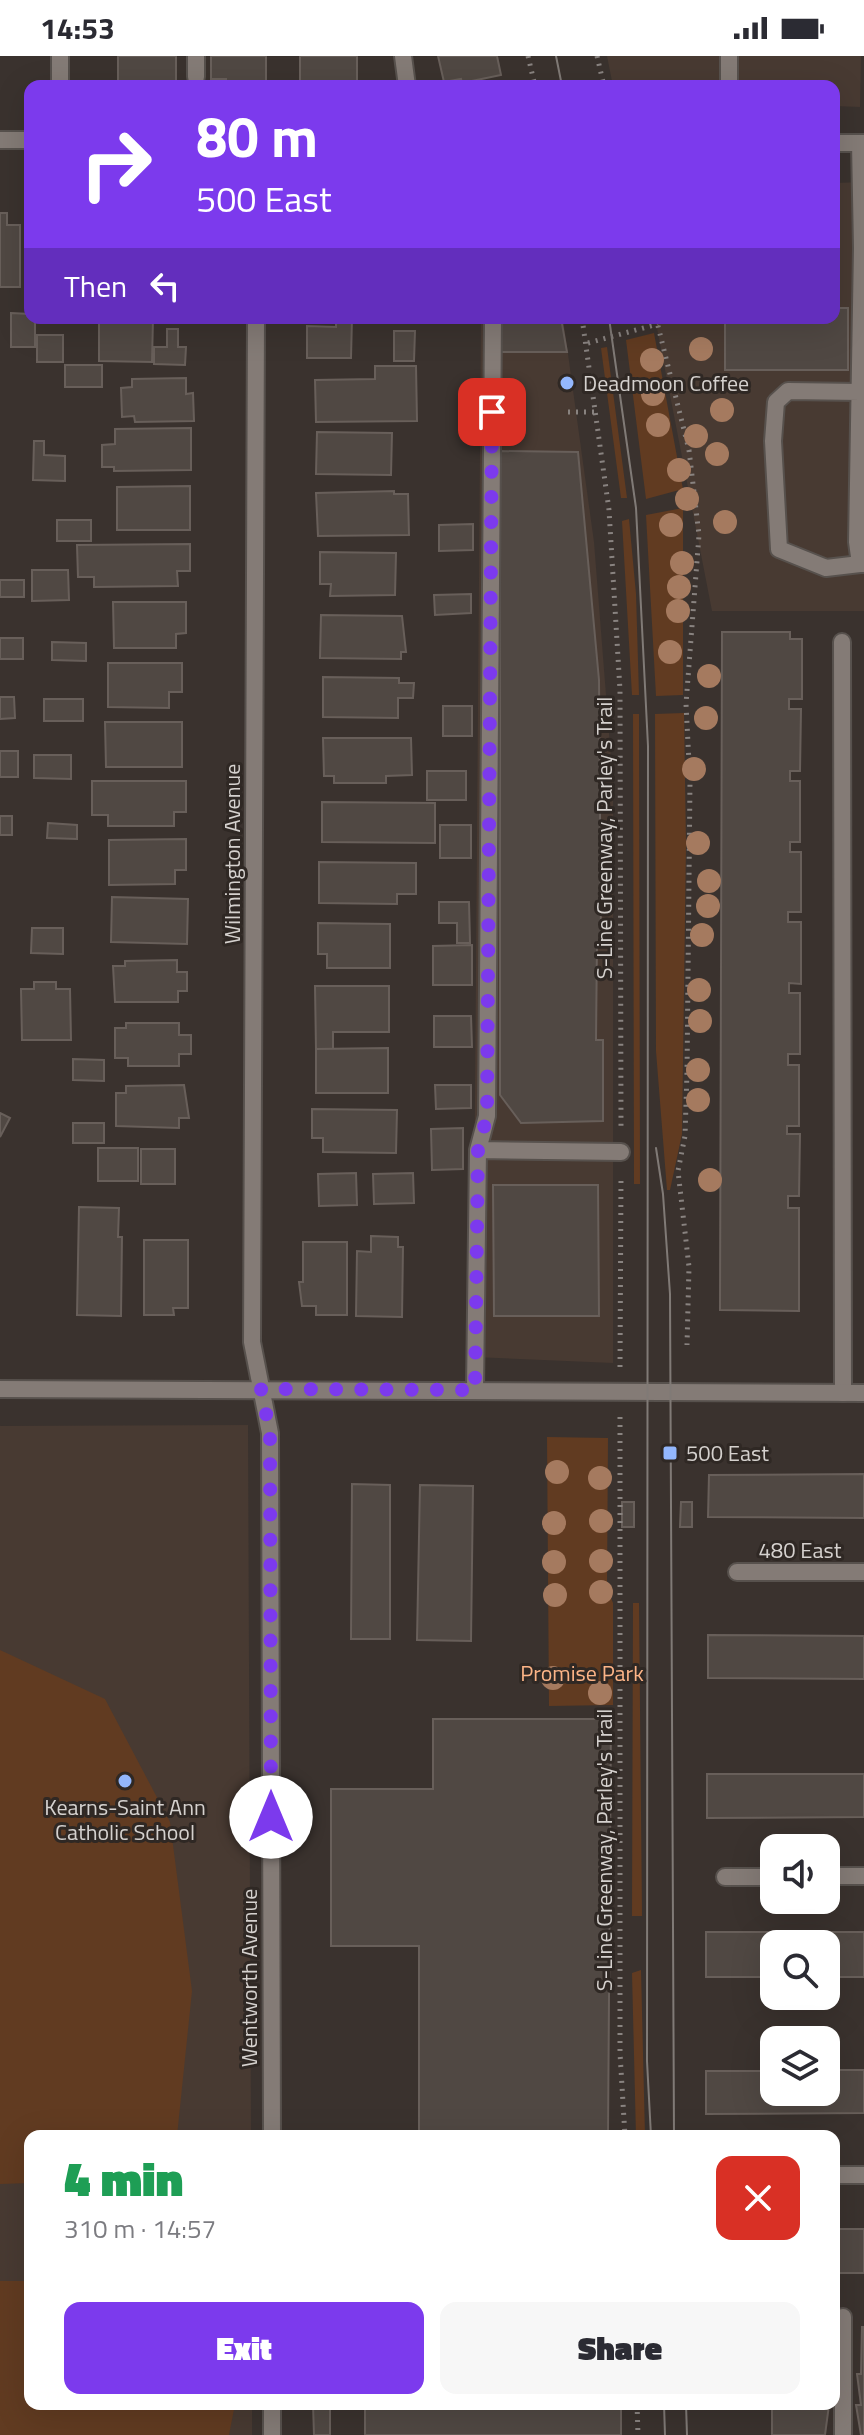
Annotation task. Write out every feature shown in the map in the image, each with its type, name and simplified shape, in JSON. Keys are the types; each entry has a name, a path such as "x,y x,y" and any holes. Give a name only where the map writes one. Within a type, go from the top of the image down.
{"street":[{"path":"60,56 60,80"},
{"path":"196,56 196,77"},
{"path":"403,56 406,80"},
{"path":"729,56 729,80"},
{"path":"0,140 24,140"},
{"path":"840,143 862,143 863,248 857,542 862,564 826,568 779,549 773,441 776,402 788,391 860,392"},
{"name":"Wilmington Avenue","path":"256,324 252,1342 261,1389"},
{"path":"475,1390 478,1150 487,1116 498,412 493,324"},
{"path":"842,642 843,1393"},
{"path":"478,1150 621,1152"},
{"path":"0,1389 864,1393"},
{"name":"Wentworth Avenue","path":"261,1389 270,1433 272,2130"},
{"name":"480 East","path":"737,1572 864,1572"},
{"path":"840,1876 864,1876"},
{"path":"725,1877 760,1877"},
{"path":"840,2175 864,2175"},
{"path":"843,2317 843,2435"},
{"path":"272,2410 272,2435"}],"path":[{"path":"528,56 534,80"},
{"path":"597,56 603,80"},
{"name":"S-Line Greenway, Parley's Trail","path":"583,324 609,510 620,690 620,1361"},
{"path":"588,343 648,324"},
{"path":"658,324 689,450 699,535 686,704 690,782 687,1073 685,1136 678,1171 689,1267 687,1345"},
{"path":"568,412 596,412"},
{"name":"S-Line Greenway, Parley's Trail","path":"620,1420 620,2053 625,2130"},
{"path":"637,2410 638,2435"}],"shaded area":[{"path":"607,56 861,56 860,107 840,106 840,80 612,80"},
{"path":"864,182 864,611 712,611 656,324 840,324 840,183"},
{"path":"481,324 564,324 594,542 613,784 613,1363 473,1357"},
{"name":"Kearns-Saint Ann Catholic School","path":"248,1425 251,2130 24,2130 24,2410 252,2410 252,2435 0,2435 0,1426"}],"green space":[{"path":"654,333 683,489 646,499 626,340"},
{"path":"607,347 627,498 621,498 601,348"},
{"path":"683,508 683,695 656,696 646,515"},
{"path":"629,519 636,594 639,695 632,695 622,521"},
{"path":"684,713 686,844 682,1134 670,1190 667,1190 656,1051 655,714"},
{"path":"633,714 639,714 640,1184 634,1184"},
{"name":"Promise Park","path":"547,1437 608,1438 607,1588 613,1603 613,1705 549,1706"},
{"path":"633,1603 639,1603 642,1916 632,1916"},
{"path":"0,1650 105,1699 170,1822 192,1991 178,2130 24,2130 24,2183 0,2184"},
{"path":"641,1970 645,2130 636,2130 632,1973"},
{"path":"0,2281 24,2281 24,2410 234,2410 229,2435 0,2435"}],"building":[{"path":"118,56 176,56 176,80 118,80"},
{"path":"211,56 266,56 266,80 211,79"},
{"path":"300,56 357,56 357,80 300,80"},
{"path":"438,56 497,56 501,75 477,80 444,80"},
{"path":"0,213 7,213 7,225 20,225 20,287 0,287"},
{"path":"840,308 848,308 848,370 725,370 725,324 840,324"},
{"path":"11,313 24,314 24,324 35,324 35,347 11,347"},
{"path":"99,324 153,324 152,362 99,361"},
{"path":"336,324 352,324 351,358 307,358 307,326 336,327"},
{"path":"501,324 562,324 567,352 501,352"},
{"path":"167,329 178,329 178,347 186,347 185,365 154,364 154,347 167,347"},
{"path":"394,331 415,331 414,361 394,361"},
{"path":"37,335 63,335 63,362 37,362"},
{"path":"65,365 102,365 102,387 65,387"},
{"path":"375,366 416,366 417,421 316,422 315,380 375,379"},
{"path":"186,378 186,394 193,393 194,421 135,422 134,416 122,417 121,388 132,387 132,379"},
{"path":"191,428 191,470 114,471 114,467 102,467 102,445 115,444 115,429"},
{"path":"317,432 392,433 391,475 316,474"},
{"path":"34,441 44,441 44,455 65,456 65,481 33,480"},
{"path":"500,451 578,452 599,680 601,942 597,942 596,1040 603,1040 603,1121 521,1123 500,1095"},
{"path":"190,486 190,530 117,530 117,487"},
{"path":"394,491 394,494 408,494 409,535 318,536 316,493"},
{"path":"57,520 91,520 91,541 57,541"},
{"path":"473,524 473,550 439,551 439,525"},
{"path":"190,544 190,571 177,571 178,586 94,587 94,577 78,577 77,545"},
{"path":"320,552 396,553 395,595 330,596 331,584 320,584"},
{"path":"32,570 68,570 69,600 32,601"},
{"path":"0,580 24,580 24,597 0,597"},
{"path":"471,594 471,613 435,615 434,595"},
{"path":"113,602 186,602 186,633 176,634 176,648 114,648"},
{"path":"321,615 402,616 406,652 401,652 401,659 320,658"},
{"path":"722,632 790,632 790,639 802,639 802,699 789,699 789,709 801,709 800,771 790,771 790,781 800,781 800,842 790,842 790,852 801,852 801,912 788,912 788,922 801,922 801,984 789,983 789,993 800,993 800,1054 788,1054 788,1065 799,1065 799,1126 787,1126 787,1134 800,1134 799,1196 788,1196 788,1208 799,1208 799,1311 720,1310"},
{"path":"0,638 23,638 23,659 0,659"},
{"path":"52,642 86,643 86,661 52,660"},
{"path":"108,663 182,663 182,692 169,692 169,708 108,707"},
{"path":"323,677 399,678 399,683 414,683 413,698 398,698 398,718 323,717"},
{"path":"0,697 14,697 15,718 0,719"},
{"path":"44,699 83,699 83,721 44,721"},
{"path":"443,706 472,706 472,736 443,736"},
{"path":"105,722 182,722 182,767 106,767"},
{"path":"323,738 411,738 412,775 386,776 386,783 334,783 334,776 324,776"},
{"path":"0,751 18,751 18,777 0,777"},
{"path":"34,755 71,755 71,779 34,778"},
{"path":"427,771 466,771 466,800 427,800"},
{"path":"92,781 186,781 186,812 174,812 174,826 108,826 108,815 92,815"},
{"path":"322,802 435,803 435,843 322,842"},
{"path":"0,816 12,816 12,835 0,835"},
{"path":"48,823 77,825 77,839 47,838"},
{"path":"440,825 471,825 471,858 440,858"},
{"path":"186,839 186,870 175,870 175,884 109,885 109,840"},
{"path":"319,862 416,863 416,894 397,894 397,904 319,903"},
{"path":"112,897 188,899 187,944 111,942"},
{"path":"439,902 469,902 470,943 457,943 457,923 439,923"},
{"path":"318,923 390,924 390,968 327,968 327,954 318,954"},
{"path":"32,928 63,928 63,954 31,953"},
{"path":"472,945 472,985 433,985 433,946"},
{"path":"177,960 177,972 187,972 187,991 178,991 178,1002 115,1002 113,966 125,966 125,961"},
{"path":"34,982 56,982 56,989 70,989 71,1040 22,1040 21,989 34,989"},
{"path":"315,986 389,986 389,1032 333,1032 333,1049 316,1049"},
{"path":"434,1016 471,1016 472,1047 434,1047"},
{"path":"126,1023 179,1023 179,1035 191,1035 191,1054 179,1054 179,1066 128,1066 128,1058 115,1058 115,1028 126,1028"},
{"path":"388,1048 388,1093 316,1093 316,1049"},
{"path":"73,1059 104,1060 104,1081 73,1080"},
{"path":"184,1085 189,1118 179,1118 179,1128 116,1126 116,1093 126,1093 126,1086"},
{"path":"435,1085 471,1085 471,1108 436,1109"},
{"path":"312,1109 397,1110 396,1153 323,1152 323,1138 312,1138"},
{"path":"0,1113 10,1118 0,1137"},
{"path":"73,1123 104,1123 104,1143 73,1143"},
{"path":"463,1128 463,1169 432,1170 431,1129"},
{"path":"98,1148 138,1148 138,1181 98,1181"},
{"path":"141,1149 175,1149 175,1184 141,1184"},
{"path":"356,1173 357,1205 319,1206 318,1174"},
{"path":"413,1173 414,1203 374,1204 373,1174"},
{"path":"493,1185 598,1185 599,1316 494,1316"},
{"path":"79,1207 119,1208 118,1237 122,1237 121,1316 77,1315"},
{"path":"371,1236 398,1237 398,1247 403,1247 402,1317 356,1316 357,1251 371,1252"},
{"path":"144,1240 188,1240 188,1308 173,1308 174,1315 144,1315"},
{"path":"303,1242 347,1242 347,1315 316,1315 316,1306 302,1306 299,1282 303,1282"},
{"path":"864,1474 864,1518 708,1517 709,1475"},
{"path":"352,1484 390,1485 390,1639 351,1639"},
{"path":"420,1485 473,1486 471,1641 417,1640"},
{"path":"622,1502 634,1502 634,1527 622,1527"},
{"path":"681,1502 692,1502 692,1527 680,1527"},
{"path":"708,1635 864,1636 864,1679 708,1678"},
{"path":"433,1719 611,1719 608,2130 419,2130 419,1946 331,1946 331,1789 433,1789"},
{"path":"707,1774 864,1774 864,1817 707,1818"},
{"path":"706,1932 760,1932 760,1977 706,1977"},
{"path":"840,1932 864,1932 864,1977 840,1977"},
{"path":"840,2070 864,2070 864,2113 706,2114 706,2071 760,2071 760,2106 840,2106"},
{"path":"840,2229 864,2229 864,2273 840,2273"},
{"path":"862,2327 864,2435 861,2435 856,2405 861,2405 857,2374 861,2374"},
{"path":"313,2410 330,2410 330,2435 314,2435"},
{"path":"365,2410 621,2410 621,2435 365,2435"},
{"path":"772,2410 828,2410 825,2435 772,2435"}],"tram line":[{"path":"556,56 561,80"},
{"path":"610,324 636,508 648,746 647,2061 651,2130"},
{"path":"656,1148 663,1194 670,1294 674,2130"},
{"path":"664,2410 665,2435"},
{"path":"686,2410 687,2435"}],"place":[{"name":"Deadmoon Coffee","path":"567,383"},
{"name":"500 East","path":"670,1453"},
{"name":"Kearns-Saint Ann Catholic School","path":"125,1781"}],"route":[{"path":"271,1817 270,1433 261,1389 475,1390 478,1150 487,1116 492,412"}]}
